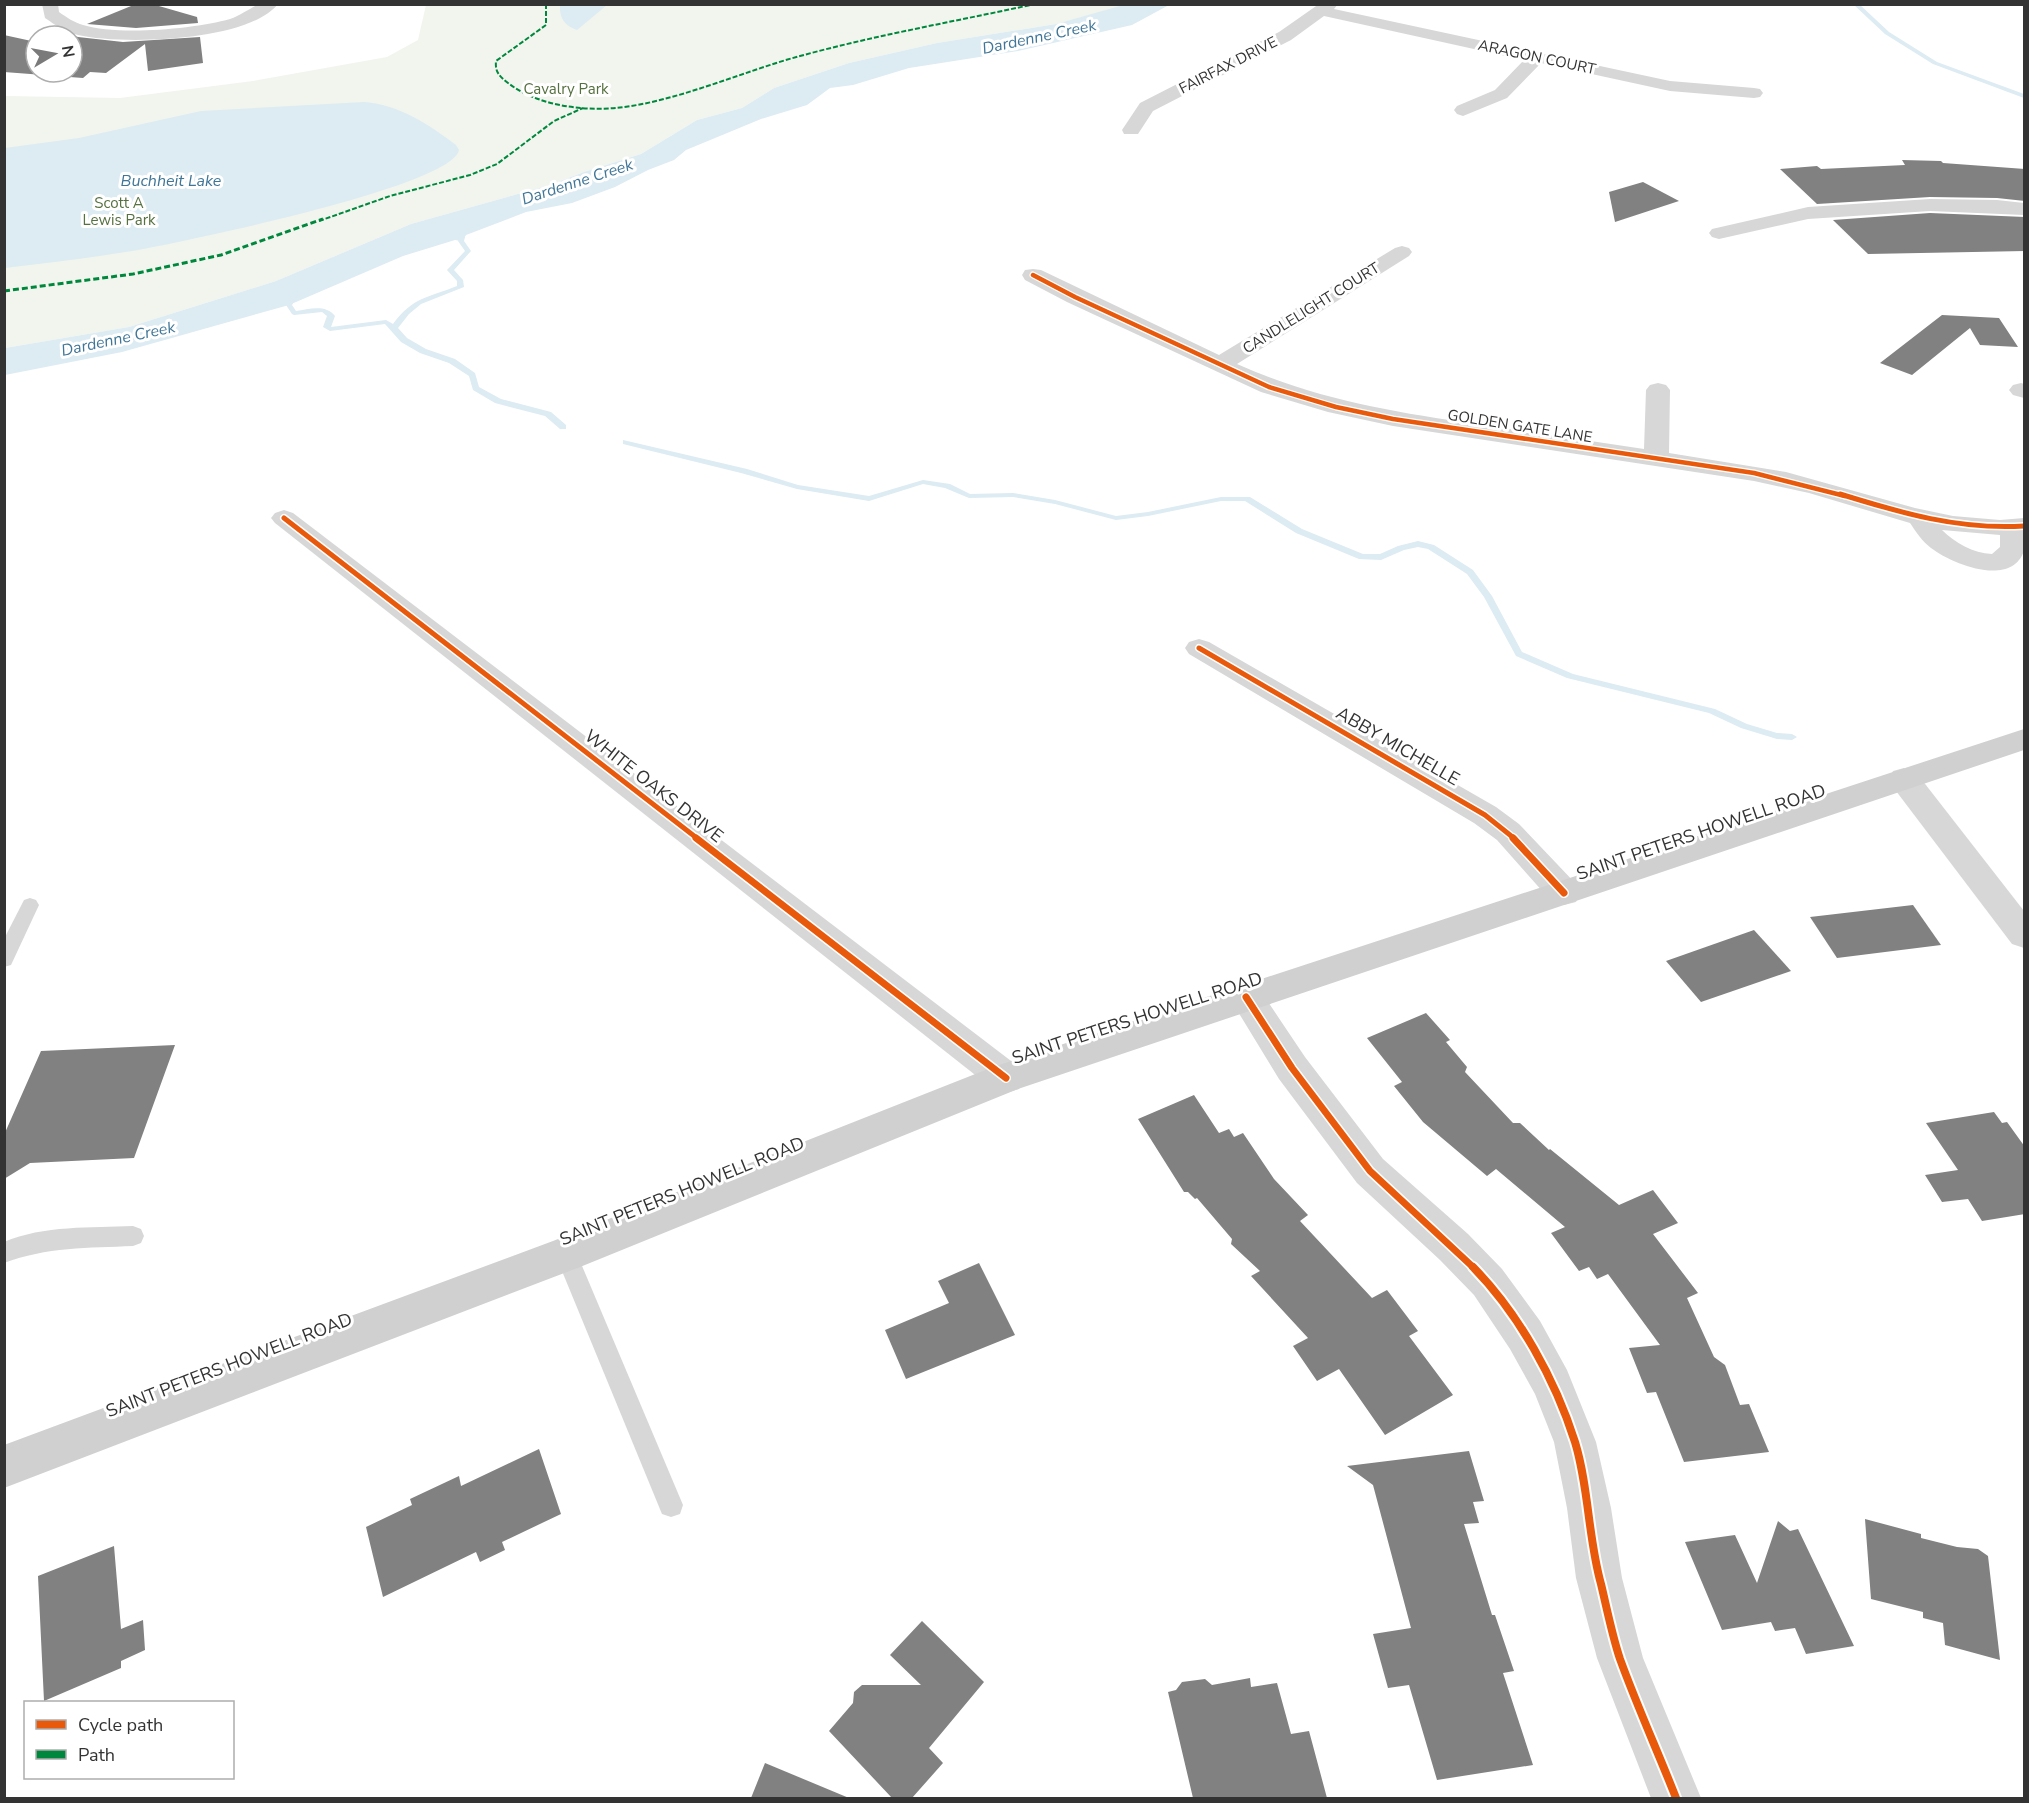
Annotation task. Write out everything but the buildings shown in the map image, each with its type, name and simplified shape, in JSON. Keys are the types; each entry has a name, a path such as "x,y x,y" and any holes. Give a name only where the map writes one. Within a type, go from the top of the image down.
{"main road":[{"name":"SAINT PETERS HOWELL ROAD","path":"4,1467 566,1254 1006,1078 2025,739"}],"street":[{"path":"50,4 51,14 80,30 133,35 161,34 216,26 258,14 270,4"},
{"name":"ARAGON COURT","path":"1326,8 1670,86 1754,93"},
{"name":"FAIRFAX DRIVE","path":"1131,130 1146,107 1285,36 1326,8"},
{"path":"1463,110 1502,94 1537,57"},
{"path":"1719,233 1808,213 1930,205 1997,206 2025,209"},
{"name":"CANDLELIGHT COURT","path":"1219,365 1402,252"},
{"name":"GOLDEN GATE LANE","path":"1033,275 1269,387 1362,413 1788,480 1922,520 1925,529 1939,542 1969,560 1992,562 2007,555 2013,546 2018,527"},
{"path":"1656,458 1658,390"},
{"name":"WHITE OAKS DRIVE","path":"284,518 1006,1078"},
{"name":"ABBY MICHELLE","path":"1199,648 1485,815 1508,832 1564,893"},
{"path":"1904,779 2025,935"},
{"path":"1246,997 1298,1076 1370,1172 1454,1247 1488,1282 1525,1335 1552,1384 1575,1442 1599,1578 1620,1658 1676,1798"}],"lane":[{"path":"4,960 30,904"},
{"path":"4,1253 11,1248 45,1241 133,1236"},
{"path":"566,1254 671,1505"}],"green space":[{"name":"Scott A Lewis Park","path":"426,5 1127,5 1056,24 937,43 849,63 774,88 742,108 697,120 641,154 550,185 411,224 276,281 129,327 5,348 5,96 120,98 253,81 387,57 418,40"}],"water":[{"path":"560,4 607,5 577,30 564,21"},
{"name":"Dardenne Creek","path":"1127,4 1169,5 1132,25 1018,51 909,68 853,85 830,88 807,105 761,119 686,150 674,160 615,187 572,203 526,212 466,235 461,241 455,240 403,256 289,305 122,352 5,375 5,348 129,327 276,281 411,224 550,185 641,154 697,120 742,108 774,88 849,63 937,43 1056,24"},
{"name":"Buchheit Lake","path":"364,102 402,111 445,137 459,150 445,165 411,180 310,211 132,251 5,268 5,148 79,138 201,111"}],"waterway":[{"path":"1855,4 1887,33 1935,63 2024,96"},
{"path":"394,328 419,302 461,287 460,280 450,270 468,251 461,241 464,229"},
{"path":"296,293 289,305 294,313 322,310 328,312 331,316 327,327 330,329 386,322 394,328"},
{"path":"394,328 404,340 423,351 452,361 472,375 476,388 498,401 548,414 563,427"},
{"path":"626,442 744,471 797,487 869,499 923,482 947,486 969,496 1013,495 1055,502 1116,518 1221,499 1247,499 1299,531 1362,557 1381,557 1401,548 1418,544 1431,547 1470,572 1488,596 1519,654 1570,676 1712,711 1744,726 1777,736 1792,737"}],"marked path":[{"path":"546,4 546,25 496,61 495,69 499,76 524,95 540,101 583,108 616,108 657,100 800,56 1035,4"},
{"path":"4,291 133,274 221,255 390,196 470,175 497,164 554,121 583,108"}],"cycle path":[{"path":"1033,275 1075,297 1269,387 1336,407 1393,419 1754,473 1818,488 1930,520 1953,524 2000,528 2024,526"},
{"path":"284,518 1006,1078"},
{"path":"1199,648 1485,815 1508,832 1564,893"},
{"path":"1246,997 1292,1068 1370,1171 1454,1247 1488,1282 1525,1335 1552,1384 1575,1442 1589,1508 1599,1578 1620,1658 1676,1798"}],"park label":[{"name":"Cavalry Park","path":"566,89"}]}
